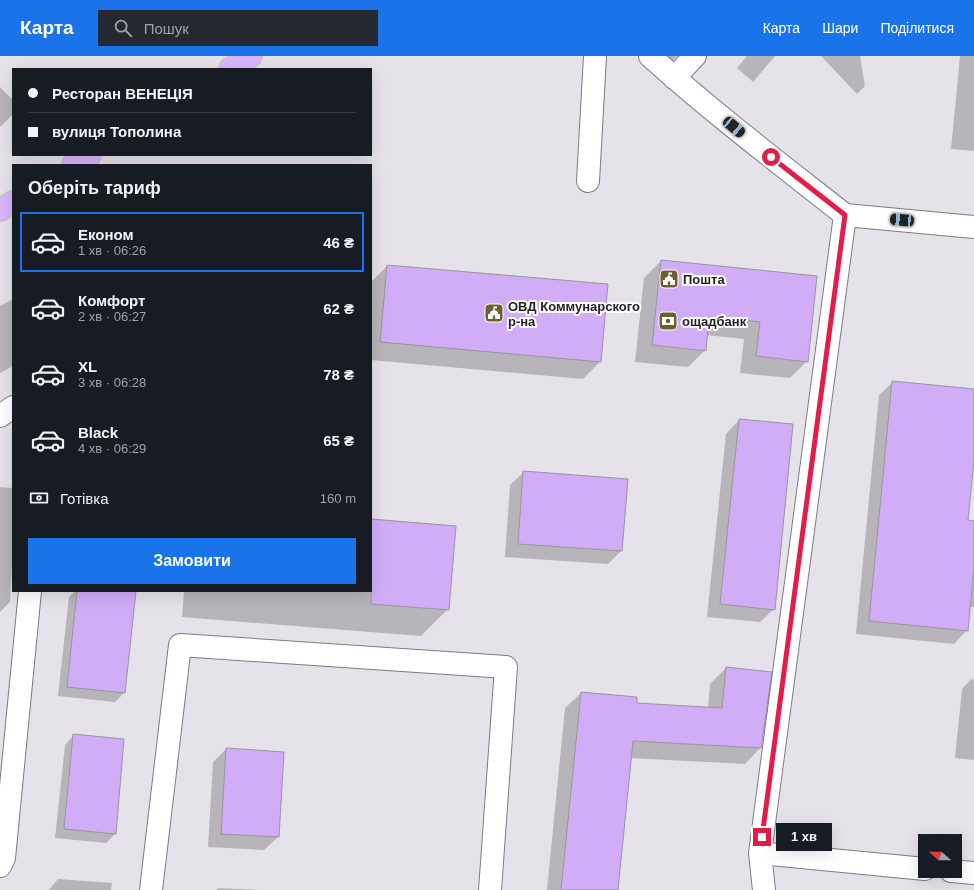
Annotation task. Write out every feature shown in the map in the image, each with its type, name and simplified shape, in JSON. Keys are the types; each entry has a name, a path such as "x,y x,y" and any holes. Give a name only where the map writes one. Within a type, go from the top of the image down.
{"main road":[{"path":"232,68 252,56"},
{"path":"75,164 88,156"},
{"path":"0,210 12,203"}],"street":[{"path":"588,181 595,56"},
{"path":"650,56 674,78 746,137 845,215 974,227"},
{"path":"674,78 695,56"},
{"path":"764,890 760,853 845,215"},
{"path":"0,416 12,409"},
{"path":"0,866 4,858 30,592"},
{"path":"151,890 180,645 506,667 490,890"},
{"path":"760,853 918,868"},
{"path":"962,872 974,873"}],"building":[{"path":"661,260 817,276 808,362 756,356 760,322 709,317 706,351 652,345"},
{"name":"ОВД Коммунарского р-на","path":"387,265 608,284 601,362 380,342"},
{"path":"892,381 974,389 974,461 968,520 974,521 974,567 968,631 869,621"},
{"path":"739,419 793,424 775,610 720,604"},
{"path":"523,471 628,479 622,551 518,544"},
{"path":"372,519 456,526 449,610 371,604"},
{"path":"77,592 136,592 125,693 67,687"},
{"path":"726,667 772,672 761,748 633,741 618,890 561,890 581,692 637,697 637,703 722,708"},
{"path":"73,734 124,739 116,834 64,829"},
{"path":"226,748 284,752 279,837 221,834"}],"place":[{"name":"Пошта","path":"669,279"},
{"name":"ОВД Коммунарского р-на","path":"494,313"},
{"name":"ощадбанк","path":"668,321"}],"route":[{"path":"762,837 845,215 771,157"}]}
